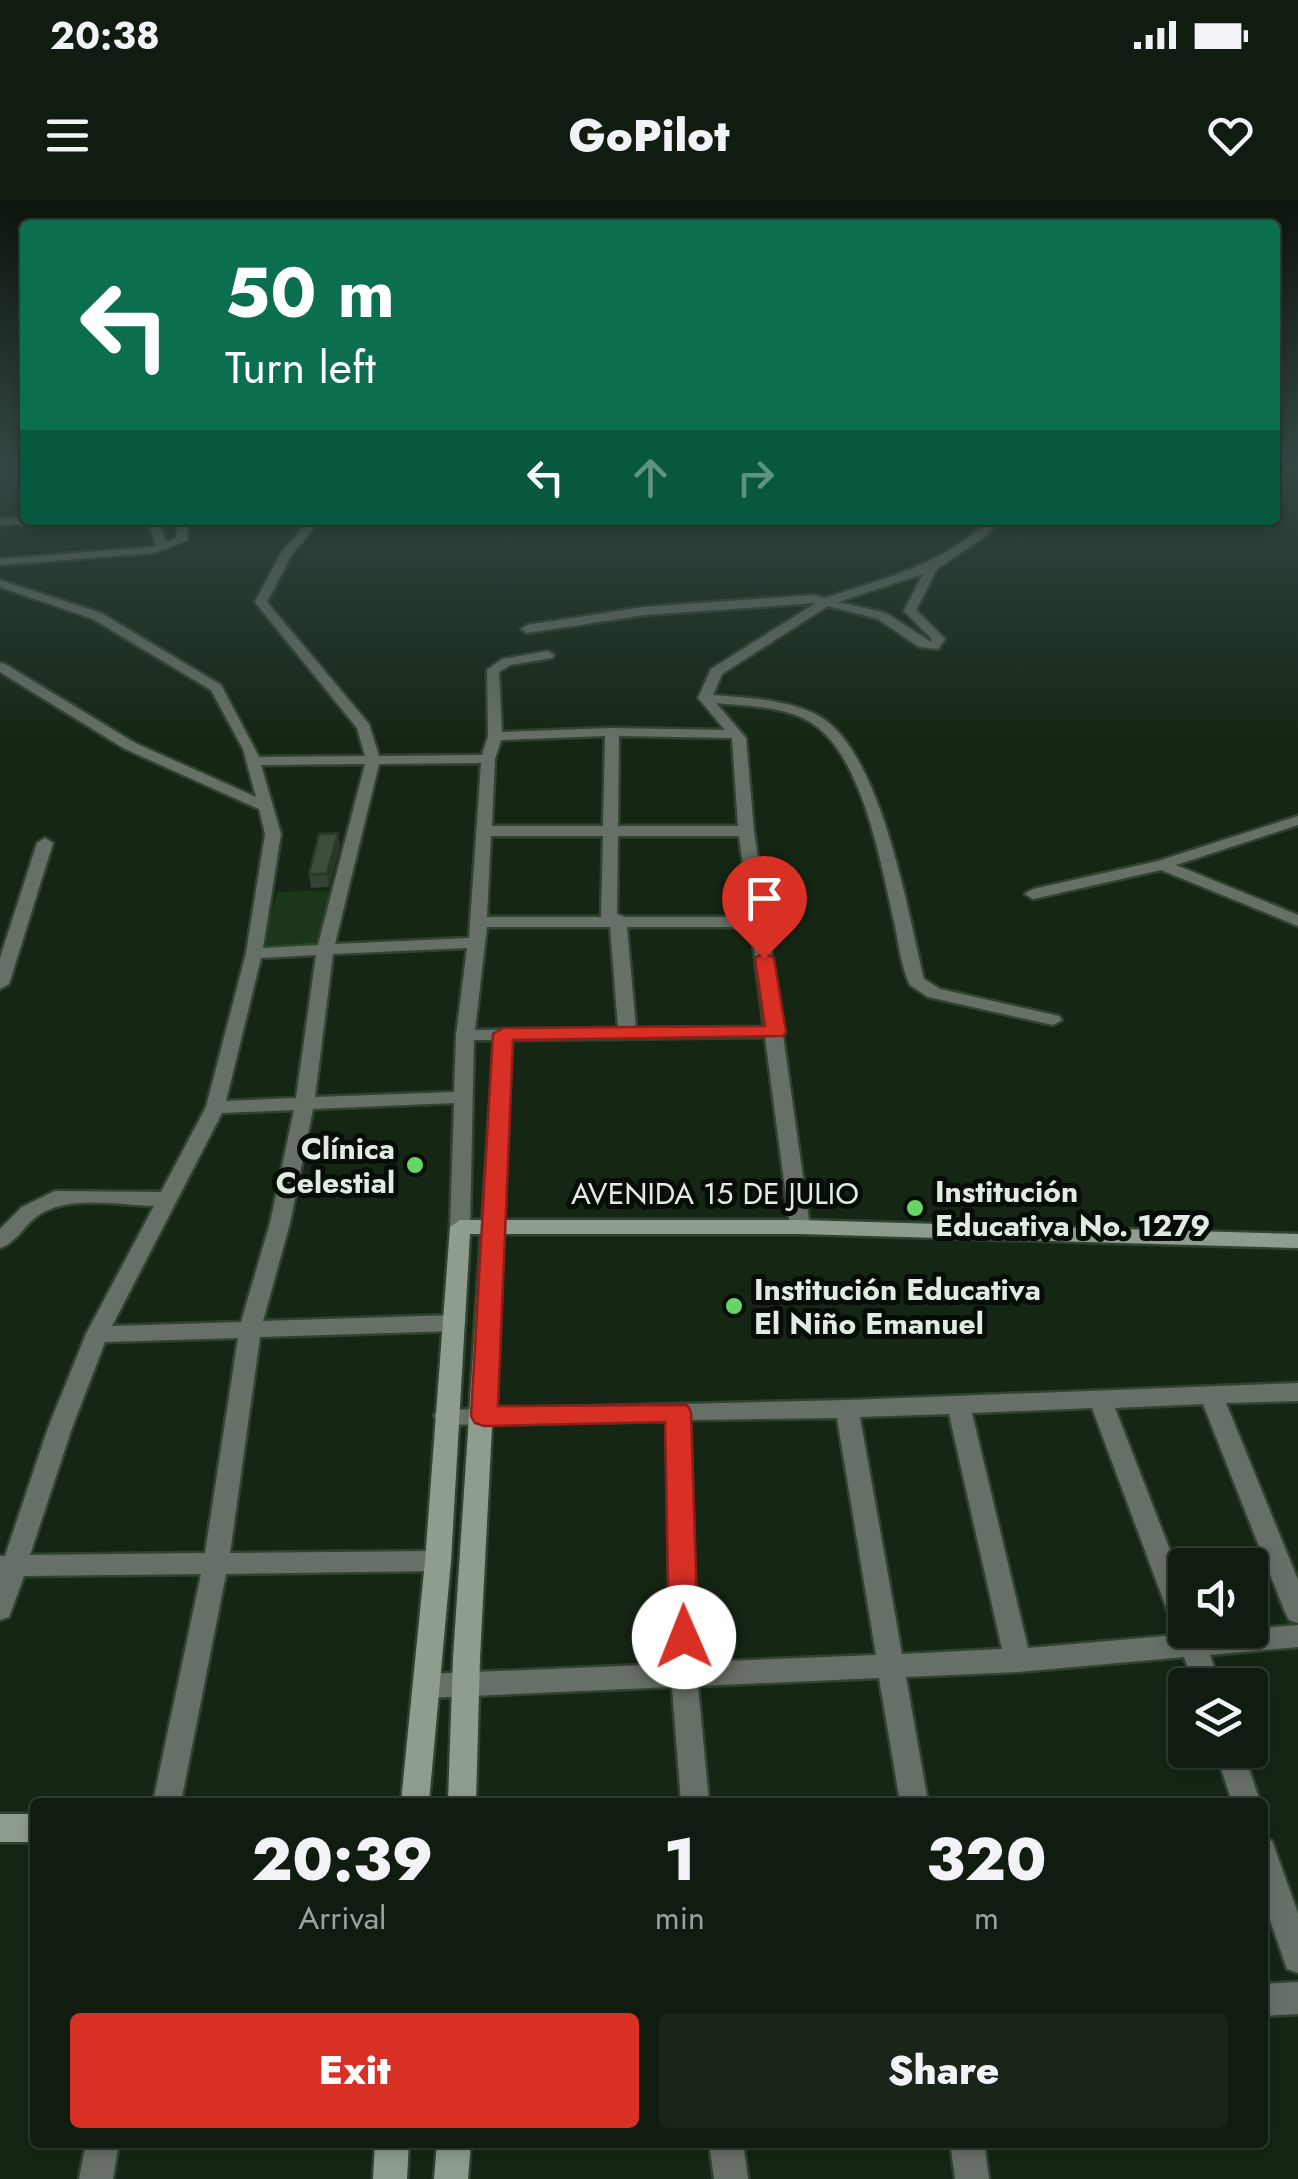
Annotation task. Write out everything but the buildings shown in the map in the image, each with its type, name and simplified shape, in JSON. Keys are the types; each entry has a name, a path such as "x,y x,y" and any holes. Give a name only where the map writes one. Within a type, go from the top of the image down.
{"street":[{"path":"0,562 76,557"},
{"path":"168,1798 216,1564 250,1328 280,1223 305,1103 325,950 373,758 364,728 262,602 284,557"},
{"path":"527,630 644,611 828,600 932,567 947,557"},
{"path":"705,698 716,672 828,600 882,616 924,644 936,646 939,639 910,611 932,567"},
{"path":"0,583 96,616 216,688 253,761 274,834 254,952 214,1106 97,1334 8,1566 0,1610"},
{"path":"415,1798 438,1561 454,1322 464,1035 479,922 488,759 495,736 493,670 506,662 548,654"},
{"path":"0,668 130,746 268,808"},
{"path":"705,698 736,734 800,1227"},
{"path":"705,698 802,714 818,720 844,744 857,764 874,819 916,981 934,993 1053,1020"},
{"path":"495,736 612,732 736,734"},
{"path":"612,732 613,919 627,1031"},
{"path":"253,761 488,759"},
{"path":"1033,894 1162,865 1298,820"},
{"path":"482,831 746,831"},
{"path":"0,984 45,843"},
{"path":"1162,865 1298,921"},
{"path":"479,922 759,922"},
{"path":"254,952 476,943"},
{"path":"464,1035 776,1032"},
{"path":"462,1798 464,1684 484,1416 503,1034"},
{"path":"214,1106 464,1098"},
{"path":"0,1240 29,1212 55,1198 164,1199"},
{"name":"AVENIDA 15 DE JULIO","path":"460,1227 800,1227 1298,1241"},
{"path":"97,1334 454,1322"},
{"path":"446,1416 847,1409 1298,1392"},
{"path":"1211,1395 1298,1612"},
{"path":"1100,1400 1168,1578"},
{"path":"959,1405 1018,1660"},
{"path":"847,1409 913,1798"},
{"path":"678,1412 684,1675 694,1798"},
{"path":"8,1566 438,1561"},
{"path":"1268,1635 1298,1636"},
{"path":"426,1686 1018,1660 1168,1636"},
{"path":"1234,1768 1245,1798"},
{"path":"0,1828 30,1828"},
{"path":"1268,1870 1298,1958"},
{"path":"1268,2000 1298,1998"},
{"path":"96,2179 102,2148"},
{"path":"390,2179 392,2148"},
{"path":"451,2179 454,2148"},
{"path":"727,2148 730,2179"},
{"path":"968,2148 972,2179"}],"green space":[{"path":"331,890 318,943 262,945 277,892"}],"place":[{"name":"Clínica Celestial","path":"415,1165"},
{"name":"Institución Educativa No. 1279","path":"915,1208"},
{"name":"Institución Educativa El Niño Emanuel","path":"734,1306"}],"route":[{"path":"684,1637 678,1412 484,1416 503,1034 776,1032 764,958"}]}
